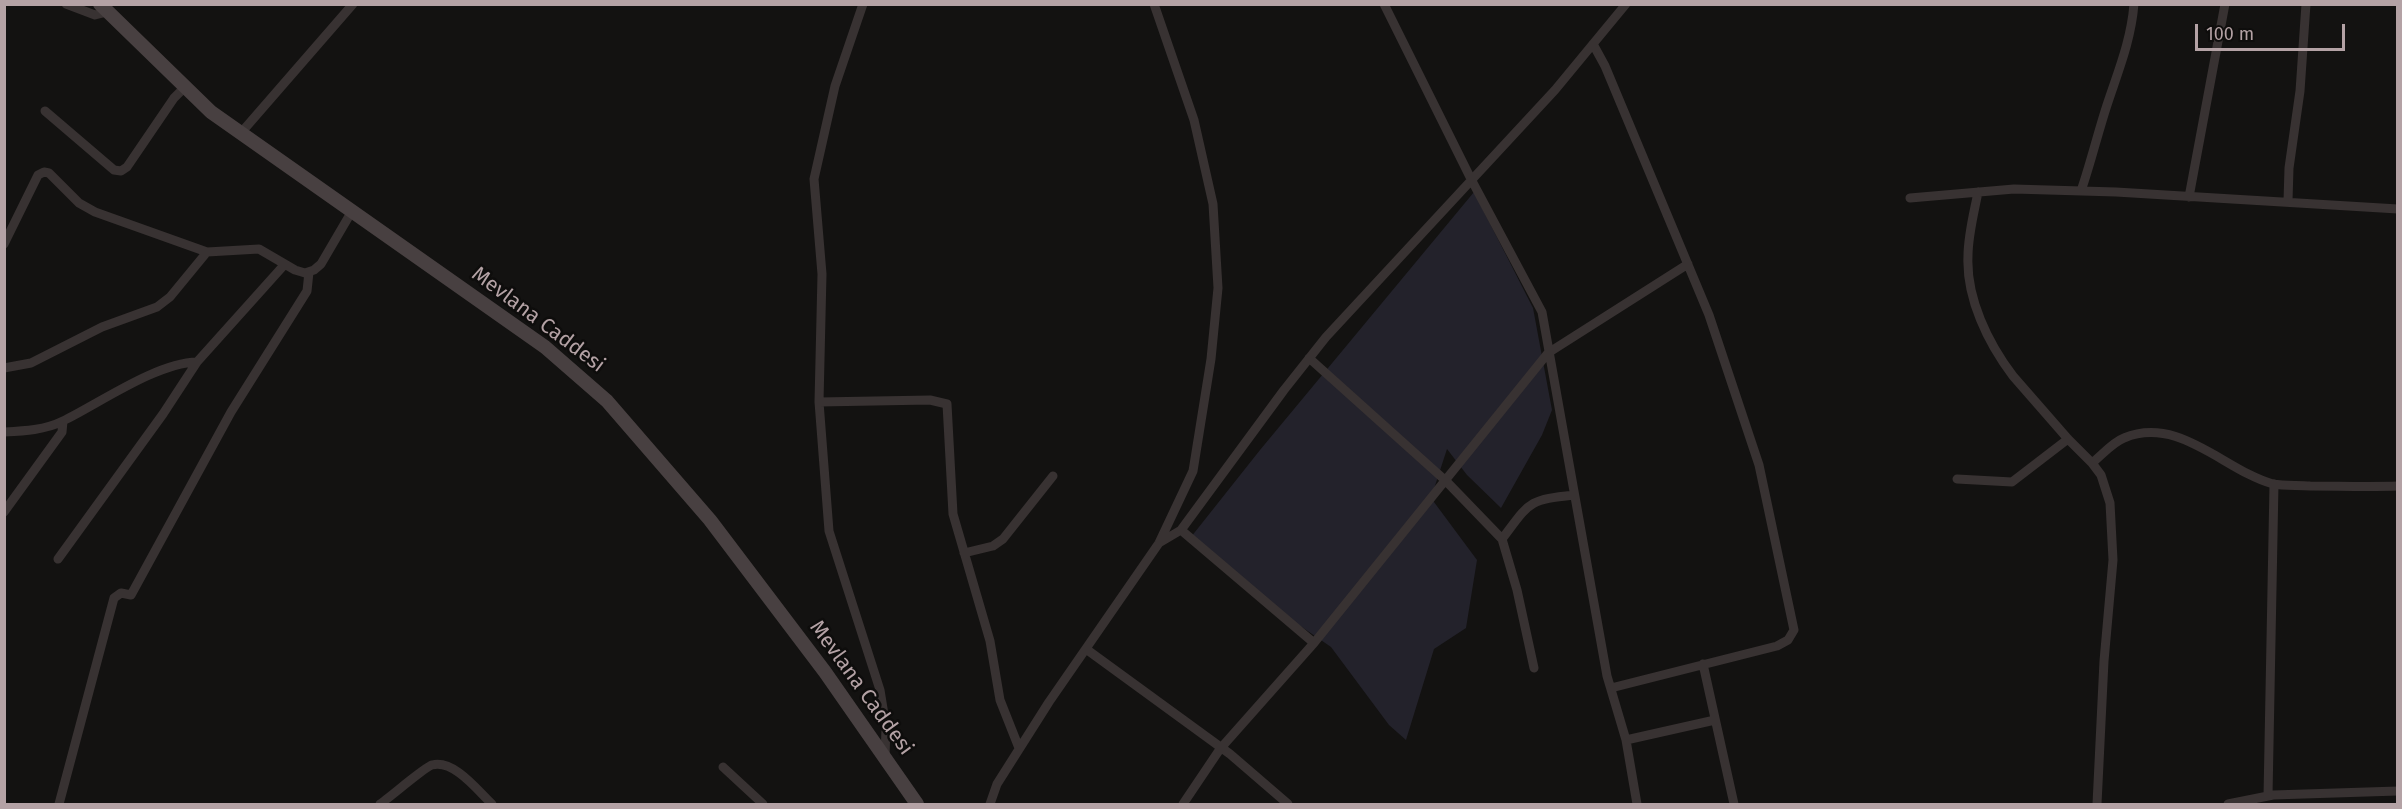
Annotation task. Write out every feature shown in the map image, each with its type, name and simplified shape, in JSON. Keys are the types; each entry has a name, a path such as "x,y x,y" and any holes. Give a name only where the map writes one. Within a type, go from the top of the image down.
{"street":[{"path":"66,4 95,15 103,8"},
{"path":"240,134 353,4"},
{"path":"863,4 835,86 814,179 822,274 819,402 829,531 880,690 886,727 885,757"},
{"path":"990,804 996,784 1019,748 1159,543 1192,471 1211,359 1218,288 1213,204 1194,120 1154,4"},
{"path":"1384,4 1471,179 1542,312 1574,495 1611,688 1626,740 1636,804"},
{"path":"1159,543 1181,530 1326,337 1555,90 1626,4"},
{"path":"2081,191 2094,155 2107,105 2127,50 2134,4"},
{"path":"2189,197 2225,4"},
{"path":"2288,201 2289,168 2300,91 2306,4"},
{"name":"Mevlana Caddesi","path":"103,8 211,112 545,347 607,401 710,520 825,672 917,804"},
{"path":"1593,44 1605,66 1708,315 1759,465 1794,630 1788,640 1777,646 1611,688"},
{"path":"45,111 114,170 121,171 127,167 174,98 184,88"},
{"path":"4,244 38,176 44,172 49,173 79,203 94,212 207,252 259,249 300,272 309,272 321,264 352,211"},
{"path":"1910,198 2014,189 2288,201 2397,209"},
{"path":"1978,192 1967,257 1971,291 1986,333 2002,361 2101,475 2110,503 2113,560 2104,661 2097,804"},
{"path":"4,368 43,358 102,327 157,307 170,297 207,252"},
{"path":"58,559 157,423 197,362 285,264"},
{"path":"1183,804 1220,749 1314,643 1548,353 1688,264"},
{"path":"59,804 114,598 121,593 131,595 231,412 307,291 309,272"},
{"path":"1309,358 1446,481 1502,539 1517,590 1534,668"},
{"path":"4,432 37,429 63,421 130,384 164,370 197,362"},
{"path":"819,402 930,400 947,404 953,514 990,642 1000,700 1019,748"},
{"path":"4,512 62,432 63,421"},
{"path":"2092,463 2122,438 2144,431 2176,436 2274,484 2397,486"},
{"path":"1957,479 2012,482 2068,439"},
{"path":"964,553 993,546 1003,539 1053,476"},
{"path":"2268,796 2274,484"},
{"path":"1502,539 1528,505 1542,498 1574,495"},
{"path":"1181,530 1314,643"},
{"path":"1086,649 1262,780 1288,804"},
{"path":"1703,664 1734,804"},
{"path":"1626,740 1715,720"},
{"path":"380,804 429,765 440,764 450,767 461,775 492,804"},
{"path":"723,767 763,804"},
{"path":"2228,804 2268,796 2397,791"}],"shaded area":[{"path":"1474,192 1533,308 1552,410 1542,435 1501,508 1467,475 1447,449 1431,498 1477,560 1466,628 1434,649 1406,740 1389,725 1331,647 1264,601 1191,537 1260,450"}]}
